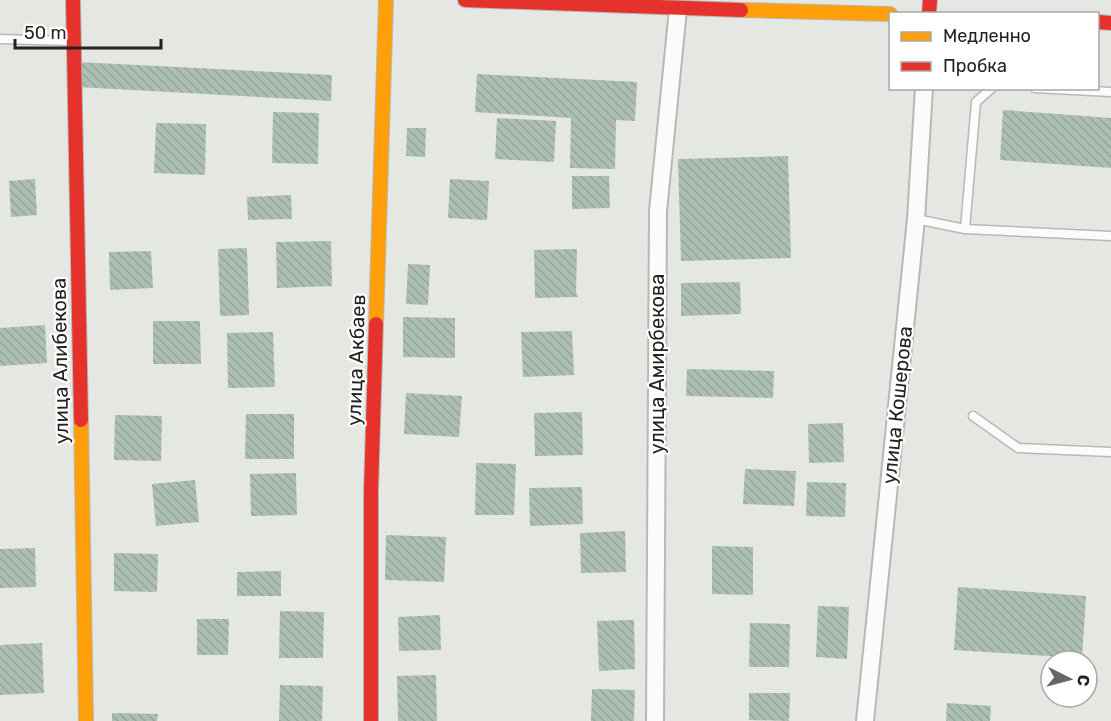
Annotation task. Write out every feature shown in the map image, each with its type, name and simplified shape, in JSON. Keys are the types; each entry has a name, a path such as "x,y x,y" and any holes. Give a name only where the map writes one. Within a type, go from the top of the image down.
{"street":[{"name":"улица Алибекова","path":"73,0 86,721"},
{"name":"улица Акбаев","path":"371,721 371,491 386,0"},
{"path":"465,0 678,9 889,14"},
{"name":"улица Амирбекова","path":"655,721 658,211 678,9"},
{"name":"улица Кошерова","path":"865,721 916,219 924,90"}],"lane":[{"path":"0,39 74,42"},
{"path":"965,229 976,102 990,90"},
{"path":"1073,90 1111,92"},
{"path":"916,219 965,229 1111,236"},
{"path":"973,416 1018,448 1111,452"}],"building":[{"path":"78,62 332,75 331,101 77,87"},
{"path":"477,74 637,82 635,121 616,120 615,169 570,168 571,118 475,112"},
{"path":"1003,110 1111,118 1111,168 1000,160"},
{"path":"273,112 319,113 318,164 272,163"},
{"path":"497,118 556,121 554,162 495,159"},
{"path":"156,123 206,124 205,175 154,173"},
{"path":"407,128 426,128 425,157 406,156"},
{"path":"788,156 791,258 681,261 678,159"},
{"path":"572,176 609,176 610,208 572,209"},
{"path":"35,179 37,215 11,217 9,181"},
{"path":"450,179 489,181 487,220 448,218"},
{"path":"291,195 292,219 248,220 247,197"},
{"path":"331,241 332,286 277,288 276,242"},
{"path":"247,248 249,315 220,316 218,249"},
{"path":"577,249 576,292 578,297 535,298 534,250"},
{"path":"151,251 153,288 110,290 109,252"},
{"path":"408,264 430,265 428,305 406,304"},
{"path":"740,282 741,314 681,316 681,283"},
{"path":"403,317 455,318 455,358 403,357"},
{"path":"153,321 200,321 201,364 153,364"},
{"path":"45,325 47,363 0,366 0,328"},
{"path":"572,331 574,375 523,377 521,332"},
{"path":"273,332 275,387 228,388 227,333"},
{"path":"687,369 774,371 773,398 686,396"},
{"path":"406,393 462,396 459,437 404,434"},
{"path":"582,412 583,455 535,456 534,413"},
{"path":"246,414 294,414 294,459 245,459"},
{"path":"115,415 162,416 161,461 114,460"},
{"path":"843,423 844,462 809,463 808,424"},
{"path":"476,463 516,464 514,515 475,515"},
{"path":"745,469 796,471 794,506 743,504"},
{"path":"296,473 297,515 251,516 250,474"},
{"path":"195,480 199,522 156,526 152,484"},
{"path":"807,482 846,483 845,517 806,516"},
{"path":"582,487 583,524 530,526 529,488"},
{"path":"625,531 626,572 581,573 580,533"},
{"path":"386,535 446,537 444,582 385,580"},
{"path":"712,546 753,547 753,595 712,594"},
{"path":"35,548 36,587 0,588 0,549"},
{"path":"114,553 158,554 157,592 114,591"},
{"path":"281,571 281,596 237,596 237,572"},
{"path":"958,587 1086,596 1083,649 1039,649 1039,655 954,650"},
{"path":"818,606 849,607 847,659 816,657"},
{"path":"280,611 324,612 323,658 279,658"},
{"path":"440,615 441,650 399,651 398,617"},
{"path":"197,619 229,619 228,655 197,655"},
{"path":"634,620 635,669 599,671 597,621"},
{"path":"750,623 790,624 789,667 749,667"},
{"path":"42,643 44,693 0,695 0,645"},
{"path":"436,675 437,721 398,721 397,676"},
{"path":"280,685 323,686 322,721 279,721"},
{"path":"592,689 635,690 634,721 591,721"},
{"path":"749,693 790,693 789,721 749,720"},
{"path":"947,703 991,706 990,721 946,721"},
{"path":"112,713 158,714 157,721 112,721"}],"traffic: slow":[{"path":"376,324 386,0"},
{"path":"741,10 889,14"},
{"path":"81,420 86,721"}],"traffic: jam":[{"path":"73,0 81,420"},
{"path":"465,0 741,10"},
{"path":"929,12 930,0"},
{"path":"1099,22 1111,23"},
{"path":"371,721 371,491 376,324"}]}
